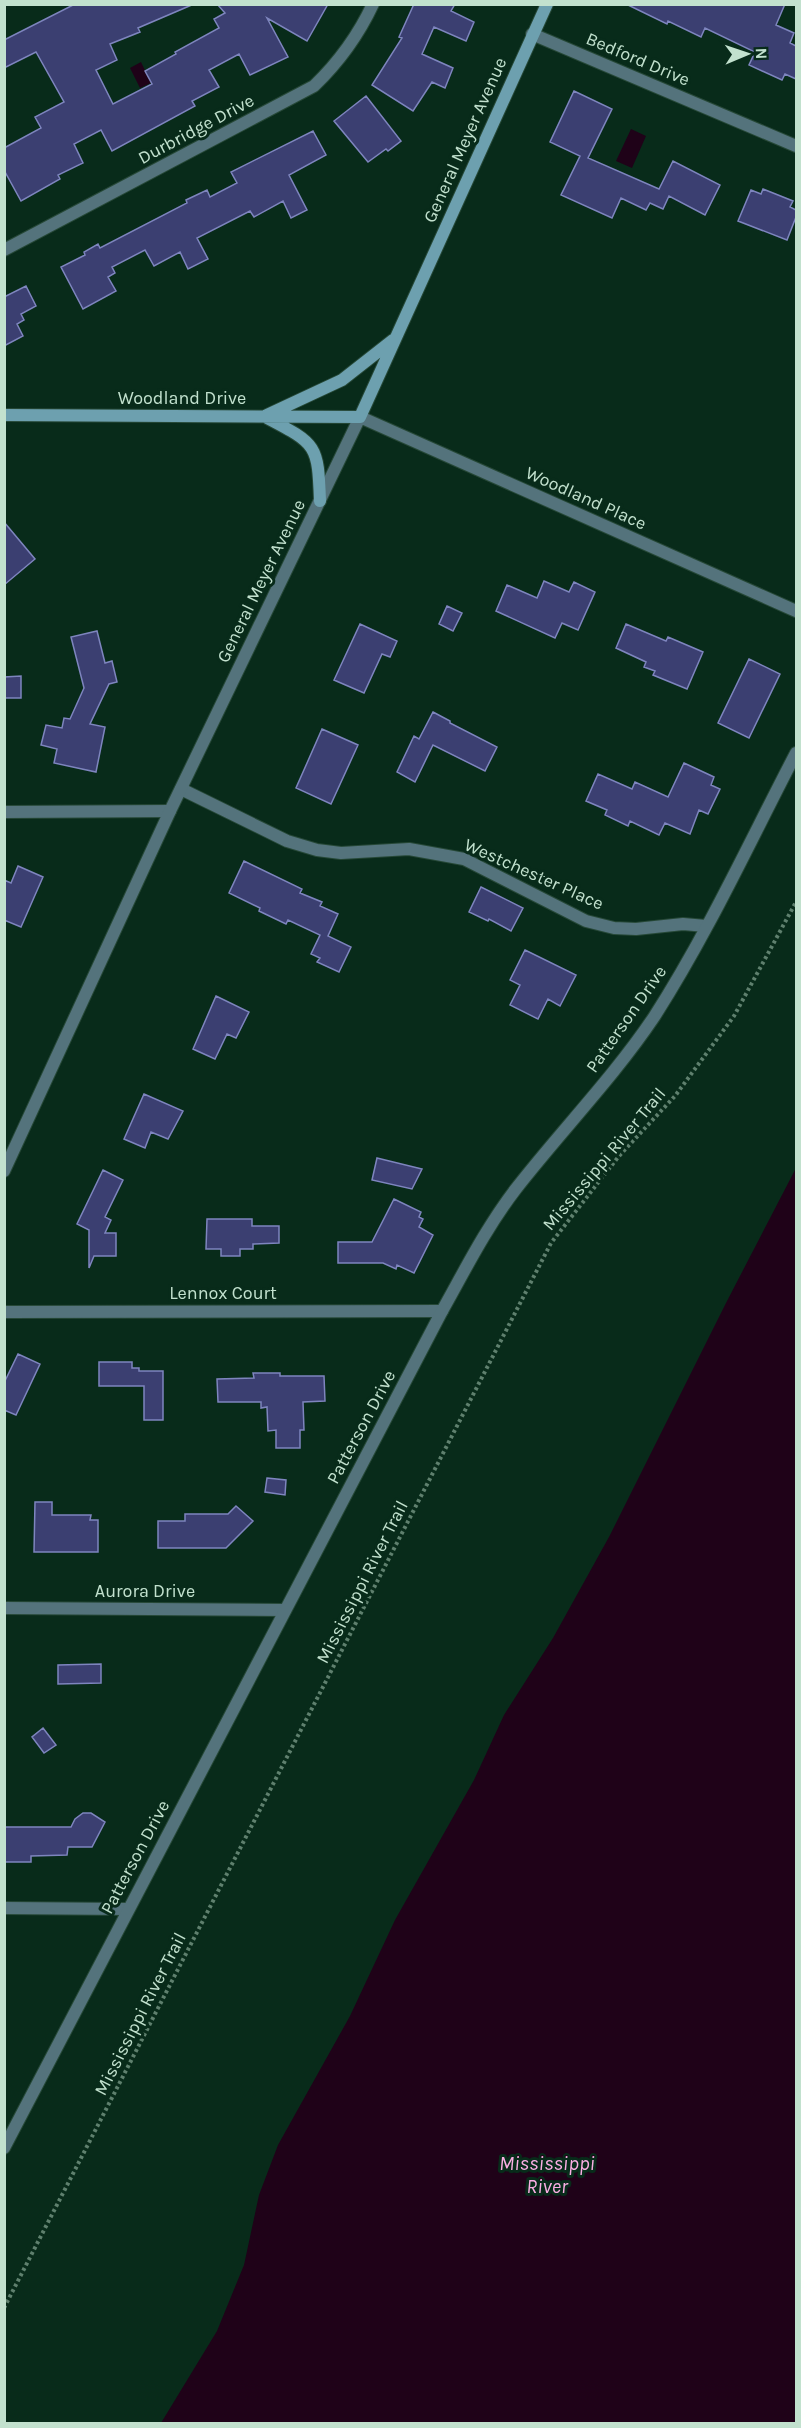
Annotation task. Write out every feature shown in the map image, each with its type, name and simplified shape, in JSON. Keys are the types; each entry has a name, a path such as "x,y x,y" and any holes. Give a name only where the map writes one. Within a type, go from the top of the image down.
{"main road":[{"name":"General Meyer Avenue","path":"360,417 547,4"},
{"path":"263,416 342,380 397,336"},
{"name":"Woodland Drive","path":"4,415 360,417"},
{"path":"263,416 297,434 312,447 318,459 320,501"}],"street":[{"name":"Durbridge Drive","path":"4,250 314,86 332,69 349,47 372,4"},
{"name":"Bedford Drive","path":"532,34 796,146"},
{"name":"General Meyer Avenue","path":"4,1171 170,811 360,417"},
{"name":"Woodland Place","path":"360,417 796,611"},
{"name":"Patterson Drive","path":"4,2148 442,1311 491,1224 652,1019 706,926 796,753"},
{"name":"Westchester Place","path":"181,789 287,841 317,850 341,853 409,849 464,859 586,921 614,928 636,929 683,924 706,926"},
{"path":"4,812 170,811"},
{"name":"Lennox Court","path":"4,1312 442,1311"},
{"name":"Aurora Drive","path":"4,1608 285,1610"},
{"path":"4,1908 128,1910"}],"path":[{"name":"Mississippi River Trail","path":"4,2308 551,1243 619,1156 675,1096 734,1016 796,902"}],"water":[{"path":"141,62 151,83 140,88 130,68"},
{"path":"631,129 646,136 632,168 616,161"},
{"name":"Mississippi River","path":"796,1168 796,2423 161,2423 217,2331 244,2265 259,2195 278,2145 350,2016 395,1920 474,1780 504,1715 553,1638 609,1537"}],"building":[{"path":"75,4 194,4 138,28 140,32 110,44 117,60 96,70 113,104 152,84 145,71 219,28 214,19 225,13 217,4 328,4 307,41 267,18 288,57 250,75 239,54 209,70 219,87 192,101 195,106 112,151 101,130 74,144 83,163 58,175 60,179 21,201 4,170 4,148 41,128 35,117 64,102 36,52 4,68 4,40"},
{"path":"414,4 455,4 451,11 474,22 466,41 434,27 422,54 453,68 445,88 432,82 413,111 372,85 402,38 399,37"},
{"path":"626,4 785,4 776,25 794,33 790,43 796,46 796,79 785,74 782,80 749,65 755,52 705,28 701,37"},
{"path":"574,91 612,109 588,158 659,189 673,161 720,185 705,215 669,196 663,209 650,203 646,210 621,198 612,218 561,195 580,156 550,142"},
{"path":"366,96 401,141 368,162 334,121"},
{"path":"313,131 326,155 289,175 307,210 291,218 283,201 254,217 250,211 197,238 208,259 188,269 180,252 154,266 145,250 112,267 115,273 108,277 116,291 83,309 61,267 85,255 84,252 98,244 100,248 187,203 186,200 207,190 210,197 237,183 231,172"},
{"path":"763,189 793,201 790,207 796,210 796,217 787,240 738,221 751,190 761,194"},
{"path":"26,286 36,306 21,314 24,320 17,324 23,336 4,346 4,297"},
{"path":"4,522 35,559 4,585"},
{"path":"544,581 569,592 574,582 595,592 578,630 562,623 555,638 496,611 507,585 537,598"},
{"path":"447,606 462,613 453,631 439,624"},
{"path":"360,624 397,641 390,657 382,654 364,693 334,680"},
{"path":"626,624 666,641 668,637 703,652 687,689 653,675 655,671 644,667 646,662 616,648"},
{"path":"97,631 105,663 112,661 117,682 109,684 90,724 105,727 96,772 54,763 57,749 41,745 46,725 62,728 64,718 70,719 84,688 71,637"},
{"path":"749,659 780,674 749,738 718,723"},
{"path":"21,676 21,698 4,698 4,677"},
{"path":"433,712 497,747 485,771 433,745 415,782 397,772 414,736 419,739"},
{"path":"322,729 358,745 331,804 296,788"},
{"path":"684,763 714,777 711,785 720,789 708,814 699,810 690,834 665,823 659,835 630,821 628,826 605,815 607,810 586,801 598,774 632,789 635,782 668,797"},
{"path":"244,861 302,889 300,893 322,902 320,906 338,914 328,936 351,947 339,972 317,962 320,958 311,954 320,935 288,920 286,924 229,893"},
{"path":"18,866 43,877 21,927 4,920 4,880 11,883"},
{"path":"481,887 523,908 511,931 489,919 488,921 469,912"},
{"path":"525,950 576,975 560,1006 548,999 538,1019 510,1005 520,985 510,980"},
{"path":"216,996 249,1012 236,1038 227,1034 215,1059 193,1049"},
{"path":"144,1094 183,1111 168,1139 151,1132 145,1148 124,1139"},
{"path":"377,1158 422,1169 412,1189 372,1180"},
{"path":"103,1170 123,1180 105,1217 111,1220 105,1233 116,1233 116,1256 94,1256 89,1268 89,1230 77,1224"},
{"path":"394,1199 421,1212 419,1217 423,1219 419,1227 433,1235 414,1273 397,1265 396,1269 383,1263 338,1263 338,1242 372,1242"},
{"path":"207,1219 252,1219 252,1226 279,1226 279,1243 253,1244 253,1249 240,1249 240,1256 221,1256 221,1249 206,1249"},
{"path":"18,1354 40,1364 16,1415 4,1410 4,1383"},
{"path":"99,1362 132,1362 132,1368 139,1368 139,1371 163,1371 163,1420 144,1420 144,1386 99,1386"},
{"path":"253,1373 280,1373 280,1376 324,1376 325,1401 303,1402 304,1430 300,1430 300,1448 276,1448 276,1430 268,1431 267,1407 261,1408 261,1402 218,1402 217,1379 254,1378"},
{"path":"267,1478 286,1480 285,1495 265,1492"},
{"path":"35,1502 52,1502 52,1515 91,1515 90,1520 98,1520 98,1552 34,1552"},
{"path":"236,1506 253,1521 226,1548 158,1548 158,1521 185,1521 185,1514 228,1514"},
{"path":"101,1664 101,1683 58,1684 58,1665"},
{"path":"43,1728 56,1745 44,1753 32,1737"},
{"path":"83,1813 91,1813 105,1822 92,1847 68,1847 67,1855 31,1856 31,1862 4,1862 4,1827 71,1827 75,1819"}]}
